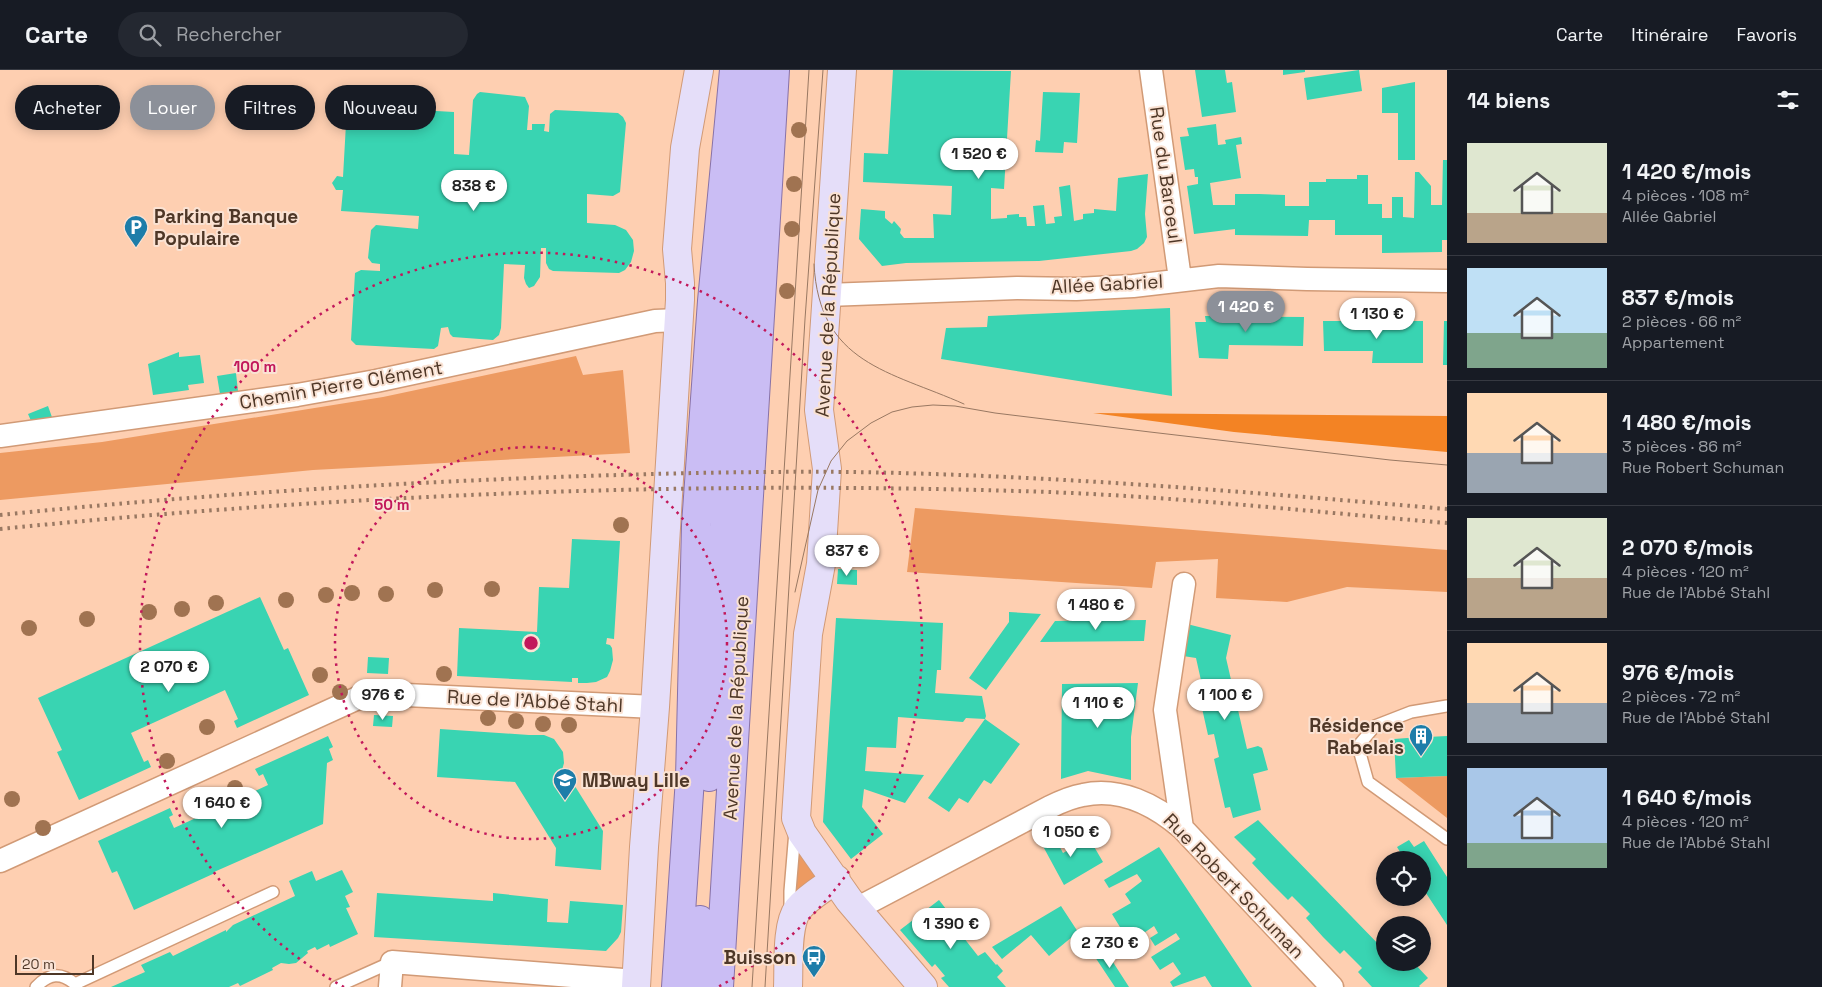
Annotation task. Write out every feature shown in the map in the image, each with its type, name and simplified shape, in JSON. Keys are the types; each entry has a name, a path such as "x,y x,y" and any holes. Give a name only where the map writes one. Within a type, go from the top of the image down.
{"main road":[{"path":"676,987 690,778 697,507 712,301 734,70"},
{"name":"Avenue de la République","path":"696,987 752,70"},
{"name":"Avenue de la République","path":"719,987 775,70"},
{"path":"732,774 740,837 741,874 735,987"}],"street":[{"path":"390,987 392,962 636,984 679,320 680,283 677,249 685,148 699,70"},
{"name":"Avenue de la République","path":"797,812 808,634 821,564 827,469 819,410 842,70"},
{"name":"Rue du Baroeul","path":"1151,70 1180,279"},
{"name":"Allée Gabriel","path":"827,295 1016,288 1076,289 1133,286 1204,276 1447,281"},
{"name":"Chemin Pierre Clément","path":"0,436 297,395 376,382 655,321 679,320"},
{"path":"1182,828 1165,710 1184,584"},
{"name":"Rue de l'Abbé Stahl","path":"0,860 360,697 394,694 655,707"},
{"name":"Rue Robert Schuman","path":"856,909 1050,807 1083,794 1116,794 1145,802 1160,810 1182,828 1332,987"},
{"path":"797,812 808,842 856,909 923,987"},
{"path":"788,987 791,927 799,908 836,879"}],"lane":[{"path":"1447,706 1411,712 1375,726 1358,746 1368,782 1447,838"},
{"path":"791,927 790,891 797,812"},
{"path":"36,987 52,975 68,978 76,986 273,892"},
{"path":"336,987 392,962"}],"shaded area":[{"path":"576,356 583,375 623,370 630,453 313,470 0,500 0,453 102,442 383,397"},
{"path":"1093,413 1447,416 1447,452 1234,432"},
{"path":"915,508 1447,550 1447,592 1347,587 1287,602 1216,598 1218,559 1156,562 1152,588 907,572"},
{"path":"1447,776 1447,818 1396,778"},
{"path":"799,844 817,871 813,882 795,896"}],"building":[{"path":"893,70 1011,71 1004,189 991,188 991,219 1007,218 1007,215 1019,214 1019,217 1026,217 1027,226 1035,226 1033,206 1044,205 1046,224 1055,223 1054,217 1062,216 1059,187 1070,185 1074,221 1083,219 1083,214 1094,213 1094,209 1116,211 1118,178 1148,174 1145,214 1147,237 1144,243 1131,251 1039,261 906,263 882,266 859,239 861,209 885,211 885,218 892,224 894,221 901,229 900,233 904,238 934,238 933,214 951,215 952,186 863,182 864,153 888,154"},
{"path":"1195,70 1225,70 1227,83 1232,82 1236,112 1202,117"},
{"path":"1283,70 1305,70 1305,72 1283,75"},
{"path":"1359,70 1362,91 1307,100 1304,78"},
{"path":"1415,82 1415,160 1398,160 1398,113 1382,113 1382,88"},
{"path":"480,92 525,97 529,106 527,130 532,130 532,124 545,124 544,131 549,132 550,114 555,110 618,113 623,117 626,123 620,192 613,196 587,194 587,223 615,225 626,230 633,240 634,251 631,262 625,270 619,273 553,271 549,269 546,263 546,248 541,248 540,277 534,286 529,288 526,284 524,278 525,265 504,264 501,328 499,335 493,340 453,337 448,327 441,328 438,346 434,349 356,345 351,340 355,273 361,270 380,271 380,264 372,263 368,258 371,230 376,225 418,229 419,216 341,211 343,190 336,190 332,183 337,176 343,177 346,130 436,130 436,111 454,112 454,154 469,155 473,100"},
{"path":"1043,92 1080,93 1077,143 1064,142 1063,153 1035,152 1036,140 1040,141"},
{"path":"1216,124 1218,145 1226,144 1225,140 1241,137 1242,144 1236,145 1241,178 1210,183 1213,205 1235,205 1235,194 1259,194 1285,195 1285,206 1309,206 1309,182 1326,182 1326,179 1357,179 1357,175 1368,175 1368,204 1382,204 1382,218 1392,218 1392,197 1403,197 1403,217 1414,218 1415,172 1419,172 1431,186 1431,205 1442,205 1443,160 1447,160 1447,240 1442,240 1442,252 1382,253 1382,235 1335,235 1335,220 1309,220 1308,236 1235,235 1235,229 1194,234 1187,186 1198,184 1198,177 1195,177 1194,169 1185,170 1180,137 1189,136 1187,128"},
{"path":"1170,308 1172,396 941,359 946,328 987,327 988,316"},
{"path":"1205,316 1304,317 1303,346 1229,345 1228,359 1199,358 1195,322 1206,322"},
{"path":"1323,321 1423,321 1423,363 1372,363 1373,351 1324,351"},
{"path":"1444,321 1447,321 1447,365 1443,365"},
{"path":"179,352 179,357 200,355 204,383 188,385 189,390 153,395 148,364"},
{"path":"236,373 238,391 220,394 217,376"},
{"path":"48,406 53,420 32,423 28,414"},
{"path":"572,539 620,541 614,639 607,638 606,644 612,648 613,660 607,677 596,682 578,683 578,678 572,678 572,682 457,676 459,628 537,632 539,587 569,588"},
{"path":"838,569 857,570 857,585 837,584"},
{"path":"260,597 284,650 288,648 309,695 237,728 234,721 238,719 225,690 131,733 144,762 148,760 151,767 79,800 57,752 62,750 38,698"},
{"path":"1009,612 1041,614 986,690 969,678 1009,622"},
{"path":"836,618 943,623 941,670 937,670 935,693 982,696 986,716 985,719 966,718 963,722 898,717 896,748 867,747 865,771 924,775 905,803 864,789 862,807 883,834 851,859 823,822"},
{"path":"1146,620 1144,641 1040,642 1055,621"},
{"path":"1187,624 1231,635 1226,658 1247,749 1258,746 1262,748 1268,770 1253,774 1261,810 1233,818 1230,807 1225,808 1214,759 1219,757 1214,734 1208,735 1197,686 1202,685 1196,658 1183,656"},
{"path":"368,657 389,658 388,674 367,673"},
{"path":"1138,683 1131,737 1131,780 1088,771 1061,779 1062,684"},
{"path":"374,715 393,716 392,727 373,726"},
{"path":"985,719 1020,744 991,784 984,780 968,803 959,798 949,812 928,798"},
{"path":"440,729 544,735 554,739 563,752 564,763 562,770 566,776 568,775 603,831 601,870 555,866 556,848 515,782 437,777"},
{"name":"Résidence Rabelais","path":"1423,731 1428,731 1428,737 1447,736 1447,776 1396,778 1394,739 1420,737"},
{"path":"328,736 333,747 329,749 333,760 327,763 323,824 134,910 117,871 112,873 98,841 170,808 173,815 169,817 174,828 268,785 263,774 259,776 255,769"},
{"path":"1258,820 1376,942 1376,971 1421,971 1428,978 1420,987 1372,987 1358,972 1362,968 1344,950 1340,954 1323,937 1306,918 1310,914 1292,896 1288,900 1270,882 1252,863 1256,859 1234,837"},
{"path":"1051,830 1063,853 1089,838 1103,862 1064,885 1038,837"},
{"path":"1409,840 1414,847 1424,841 1430,851 1399,851 1397,847"},
{"path":"1159,847 1252,987 1212,987 1205,976 1173,987 1170,982 1181,974 1173,962 1160,970 1151,957 1180,939 1176,933 1155,946 1150,938 1158,933 1154,926 1141,935 1122,937 1119,933 1123,932 1112,914 1131,903 1125,894 1142,881 1137,874 1109,888 1104,880"},
{"path":"1431,852 1447,877 1447,925 1431,901"},
{"path":"342,870 353,892 345,896 350,907 346,908 358,934 330,947 329,944 317,950 315,947 307,951 308,953 296,963 281,963 272,968 273,970 240,986 238,983 229,987 111,987 145,972 141,965 170,952 173,956 226,930 226,932 233,925 295,896 289,881 312,871 316,881"},
{"path":"377,893 493,901 493,893 548,899 547,922 568,923 570,901 623,905 621,932 606,951 374,937"},
{"path":"939,900 956,922 953,924 978,956 985,952 1003,971 997,977 1006,987 949,987 941,978 945,976 935,964 932,967 900,930"},
{"path":"1061,906 1078,932 1049,956 1031,935 1002,959 992,947"},
{"path":"1103,947 1129,987 1115,987 1093,954"}],"tram line":[{"path":"752,987 809,70"},
{"path":"765,987 805,319 823,70"},
{"path":"814,264 819,297 829,323 844,344 863,359 885,372 964,404"},
{"path":"795,592 818,490 831,461 847,441 871,423 892,412 912,407 933,405 955,406 995,413 1150,432 1447,465"}],"railway":[{"path":"0,515 198,497 397,484 610,475 771,472 926,474 1075,481 1447,509"},
{"path":"0,529 261,507 392,499 654,489 786,488 917,489 1098,494 1447,523"}],"place":[{"name":"Parking Banque Populaire","path":"136,248"},
{"name":"Résidence Rabelais","path":"1421,757"},
{"name":"MBway Lille","path":"565,801"},
{"name":"Buisson","path":"814,978"}]}
